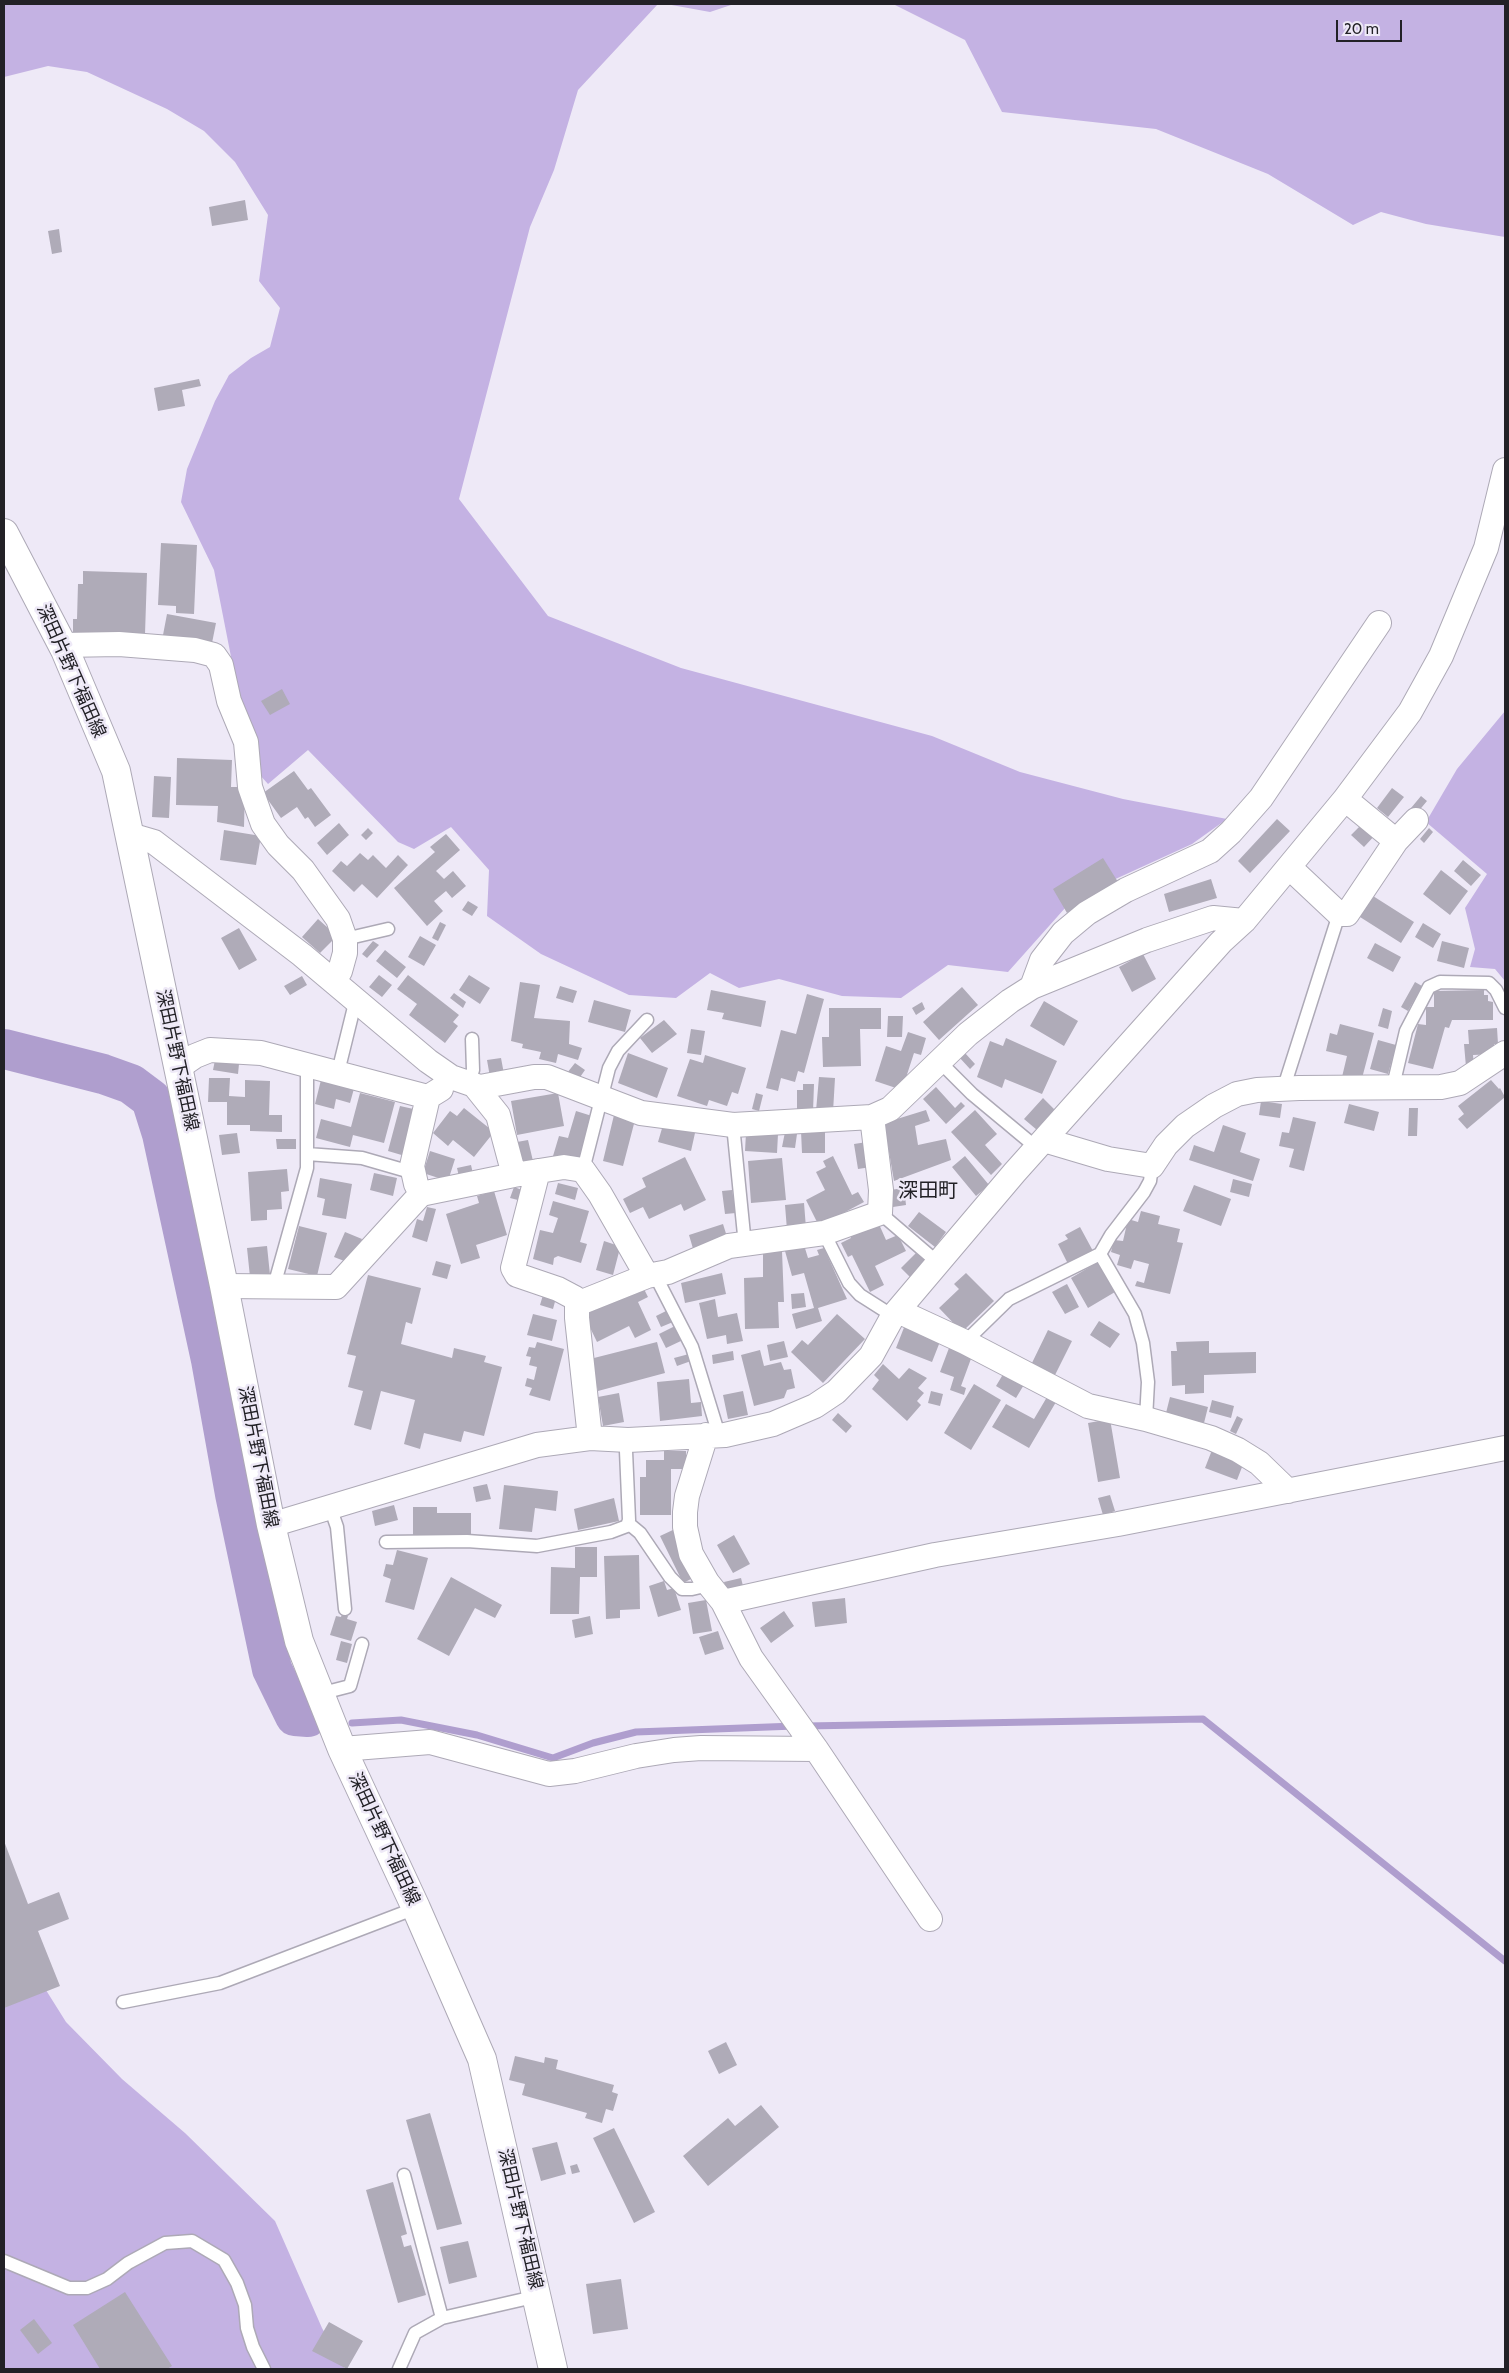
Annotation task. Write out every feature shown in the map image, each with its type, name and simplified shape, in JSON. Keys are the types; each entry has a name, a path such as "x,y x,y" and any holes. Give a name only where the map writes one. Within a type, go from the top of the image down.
{"main road":[{"name":"深田片野下福田線","path":"4,532 63,645 116,771 224,1286 271,1525 299,1642 342,1749 416,1908 482,2060 538,2296 553,2369"}],"street":[{"path":"271,1525 537,1445 590,1438 628,1440 683,1438 713,1435 774,1424 815,1406 836,1392 871,1356 895,1314 937,1262 1221,942 1244,921 1345,798 1410,712 1440,656 1486,548 1505,470"},
{"path":"1032,987 1042,960 1063,933 1087,913 1126,890 1210,851 1232,832 1261,798 1379,623"},
{"path":"63,645 119,644 195,650 214,655 221,665 229,701 246,742 250,787 263,824 278,845 303,870 338,919 345,939 345,953 340,970 334,981"},
{"path":"1345,798 1396,840"},
{"path":"1289,867 1339,914 1347,914 1396,840 1416,820"},
{"path":"130,835 154,842 334,981 428,1061 467,1083 498,1115 514,1175"},
{"path":"179,1068 195,1056 210,1050 261,1053 428,1097 467,1083 496,1084 534,1077 546,1078 602,1097 641,1113 733,1125 872,1117 890,1109 975,1028 1032,987 1147,940 1213,918 1244,921"},
{"path":"1040,1144 1108,1159 1152,1166 1166,1145 1185,1126 1214,1106 1237,1094 1257,1090 1393,1086 1441,1088 1460,1083 1475,1076 1505,1053"},
{"path":"417,1183 412,1166 428,1097"},
{"path":"577,1304 651,1275 668,1272 729,1246 824,1233 880,1213 881,1190 872,1117"},
{"path":"224,1286 239,1288 274,1286 336,1287 417,1183 514,1175 564,1167 583,1170 651,1275"},
{"path":"538,1171 513,1268 517,1275 575,1298 590,1438"},
{"path":"895,1314 965,1342 1081,1403 1211,1438 1238,1450 1259,1463 1288,1491"},
{"path":"713,1435 687,1496 685,1527 691,1554 716,1593 751,1658 816,1749 930,1919"},
{"path":"716,1593 1118,1524 1505,1448"},
{"path":"342,1749 430,1742 549,1774 575,1772 636,1756 674,1750 701,1748 816,1749"}],"lane":[{"path":"1283,1090 1339,914"},
{"path":"345,939 388,929"},
{"path":"1393,1086 1406,1031 1429,987 1440,982 1490,983 1496,990 1505,1008"},
{"path":"338,1072 356,999"},
{"path":"583,1170 607,1075 618,1050 647,1020"},
{"path":"467,1083 473,1070 472,1039"},
{"path":"940,1062 972,1094 1040,1144"},
{"path":"274,1286 307,1168 307,1065"},
{"path":"733,1125 745,1245"},
{"path":"307,1154 362,1158 417,1183"},
{"path":"965,1342 1009,1299 1100,1254 1111,1235 1144,1192 1150,1181 1152,1166"},
{"path":"880,1213 937,1262"},
{"path":"824,1233 849,1283 860,1295 895,1314"},
{"path":"1100,1254 1118,1282 1137,1321 1143,1343 1148,1382 1146,1419"},
{"path":"651,1275 692,1347 713,1435"},
{"path":"628,1440 626,1452 628,1524"},
{"path":"330,1507 336,1527 345,1609"},
{"path":"628,1524 640,1533 670,1577 682,1589 716,1593"},
{"path":"386,1542 467,1541 537,1546 611,1532 628,1524"},
{"path":"319,1694 350,1686 362,1644"},
{"path":"123,2002 220,1983 416,1908"},
{"path":"404,2175 442,2318"},
{"path":"4,2261 69,2288 87,2288 107,2279 128,2263 165,2243 192,2241 224,2260 237,2283 244,2304 247,2328 253,2347 264,2369"},
{"path":"400,2369 415,2333 442,2318 538,2296"}],"shaded area":[{"path":"4,4 658,4 578,90 554,170 530,227 459,499 548,616 681,668 932,736 1020,772 1123,799 1227,819 1192,844 1074,898 1008,972 948,965 901,998 842,996 779,979 739,988 710,973 676,998 629,995 541,954 487,916 489,870 451,827 414,849 398,842 308,750 268,784 259,774 244,723 214,570 181,502 187,469 215,401 229,375 251,358 270,347 280,308 259,281 268,215 235,162 204,131 167,109 87,72 48,66 4,77"},
{"path":"666,4 734,4 710,12"},
{"path":"893,4 1505,4 1505,237 1426,224 1381,212 1353,225 1268,174 1156,129 1002,112 965,40"},
{"path":"1505,711 1505,981 1495,969 1470,967 1475,949 1465,908 1487,874 1426,822 1457,769"},
{"path":"4,1912 34,1971 66,2022 122,2079 185,2133 275,2221 322,2328 345,2369 4,2369"}],"building":[{"path":"245,200 248,220 212,226 209,207"},
{"path":"59,229 62,252 52,254 48,231"},
{"path":"199,379 201,386 182,390 185,406 158,411 154,388"},
{"path":"161,543 197,545 194,614 176,613 176,606 158,605"},
{"path":"83,571 147,573 145,634 73,632 73,619 77,619 78,584 83,584"},
{"path":"167,614 216,623 212,643 163,635"},
{"path":"282,689 290,704 270,715 261,701"},
{"path":"177,758 232,760 231,787 245,787 244,827 217,822 218,806 176,805"},
{"path":"294,771 308,790 311,788 331,815 315,827 308,817 305,819 297,807 281,818 263,793"},
{"path":"154,776 171,777 169,818 152,817"},
{"path":"1392,788 1404,797 1388,817 1377,808"},
{"path":"1421,796 1427,801 1417,813 1411,808"},
{"path":"1277,819 1290,831 1250,873 1238,861"},
{"path":"1365,821 1377,833 1364,847 1351,835"},
{"path":"339,823 349,835 327,855 317,843"},
{"path":"368,828 373,833 366,840 361,835"},
{"path":"1429,828 1433,832 1424,843 1420,839"},
{"path":"224,830 261,836 256,865 220,860"},
{"path":"446,834 460,850 436,871 444,879 453,871 466,886 452,898 446,891 434,901 443,911 427,926 394,888 435,852 430,847"},
{"path":"360,853 368,860 373,855 386,868 398,855 408,865 377,898 362,884 354,892 332,871 341,861 347,866"},
{"path":"1103,858 1118,882 1067,913 1053,889"},
{"path":"1463,860 1481,875 1471,886 1454,871"},
{"path":"1441,870 1468,891 1450,915 1423,894"},
{"path":"1211,879 1217,898 1169,912 1164,894"},
{"path":"1373,896 1414,922 1401,943 1360,917"},
{"path":"468,901 478,907 472,916 462,910"},
{"path":"318,919 337,936 320,953 302,937"},
{"path":"440,922 446,925 438,941 432,938"},
{"path":"1423,923 1441,934 1433,948 1415,937"},
{"path":"239,928 257,960 239,970 221,938"},
{"path":"420,936 436,945 424,966 408,957"},
{"path":"373,941 379,945 367,958 362,954"},
{"path":"1442,941 1469,948 1464,968 1437,961"},
{"path":"1375,943 1401,957 1393,972 1367,958"},
{"path":"385,950 406,967 397,978 376,961"},
{"path":"1143,954 1156,979 1132,992 1119,967"},
{"path":"379,975 392,985 382,997 369,987"},
{"path":"408,975 459,1015 453,1022 458,1026 445,1043 409,1015 417,1004 397,989"},
{"path":"469,975 490,988 480,1004 459,990"},
{"path":"302,976 307,985 290,995 284,986"},
{"path":"520,982 540,985 534,1018 570,1021 569,1044 582,1048 578,1060 558,1054 556,1063 539,1059 541,1052 522,1048 523,1044 511,1041"},
{"path":"1415,982 1422,986 1408,1011 1401,1007"},
{"path":"560,986 577,991 573,1003 556,998"},
{"path":"962,987 978,1005 939,1040 923,1022"},
{"path":"711,990 766,1001 761,1027 722,1019 724,1013 707,1010"},
{"path":"1484,990 1484,995 1488,995 1488,1001 1493,1002 1493,1020 1452,1020 1449,1028 1445,1027 1433,1069 1408,1063 1418,1024 1426,1025 1426,1007 1434,1007 1434,991"},
{"path":"454,993 466,1002 463,1008 450,998"},
{"path":"807,994 824,999 804,1073 798,1071 795,1082 781,1078 778,1091 766,1088 781,1030 796,1034"},
{"path":"594,1000 631,1010 625,1032 588,1022"},
{"path":"1044,1001 1078,1021 1064,1046 1030,1026"},
{"path":"922,1002 925,1009 916,1015 912,1008"},
{"path":"829,1008 881,1008 881,1029 860,1029 861,1066 823,1067 822,1037 829,1037"},
{"path":"1383,1008 1392,1011 1388,1029 1378,1026"},
{"path":"888,1016 903,1016 902,1037 887,1037"},
{"path":"664,1020 677,1034 652,1053 640,1038"},
{"path":"1340,1024 1374,1033 1361,1082 1342,1077 1347,1056 1326,1051 1330,1033 1337,1035"},
{"path":"1497,1028 1498,1044 1494,1044 1495,1054 1473,1055 1474,1066 1466,1067 1464,1044 1469,1044 1468,1030"},
{"path":"691,1029 705,1031 701,1055 687,1053"},
{"path":"908,1032 926,1038 921,1055 914,1053 902,1090 875,1081 886,1046 901,1051"},
{"path":"1006,1038 1057,1061 1042,1094 1005,1079 1002,1088 977,1077 990,1041 1003,1046"},
{"path":"1378,1040 1396,1045 1388,1074 1370,1069"},
{"path":"628,1053 668,1068 657,1098 618,1083"},
{"path":"965,1053 975,1064 970,1069 959,1057"},
{"path":"705,1055 746,1068 738,1094 732,1092 727,1106 709,1100 707,1106 677,1096 690,1059 703,1063"},
{"path":"501,1058 504,1074 490,1077 487,1060"},
{"path":"215,1060 239,1064 238,1074 213,1070"},
{"path":"575,1063 585,1070 578,1080 567,1073"},
{"path":"322,1076 355,1085 350,1103 336,1099 334,1109 315,1104"},
{"path":"819,1077 835,1078 833,1112 816,1111"},
{"path":"209,1078 230,1078 229,1096 245,1097 245,1080 270,1081 269,1115 282,1115 282,1132 250,1131 250,1125 227,1125 227,1102 208,1102"},
{"path":"1491,1080 1500,1088 1505,1097 1467,1129 1458,1119 1464,1114 1458,1106"},
{"path":"803,1084 814,1084 813,1112 797,1112 797,1090 803,1090"},
{"path":"936,1087 955,1108 961,1102 965,1106 946,1124 923,1099"},
{"path":"360,1093 395,1102 384,1143 353,1135 350,1147 316,1138 321,1119 351,1127"},
{"path":"558,1093 564,1126 517,1135 511,1101"},
{"path":"756,1093 763,1095 759,1111 752,1109"},
{"path":"1043,1098 1055,1110 1037,1130 1024,1119"},
{"path":"1261,1101 1282,1104 1280,1118 1259,1115"},
{"path":"1349,1104 1379,1112 1374,1131 1344,1123"},
{"path":"400,1106 418,1110 405,1156 388,1151"},
{"path":"464,1108 494,1132 474,1157 453,1140 448,1146 433,1133 450,1111 457,1116"},
{"path":"1409,1108 1418,1108 1417,1136 1408,1136"},
{"path":"926,1110 930,1121 915,1126 918,1145 946,1139 951,1160 894,1181 884,1123"},
{"path":"975,1110 997,1134 985,1145 1002,1164 991,1175 951,1132"},
{"path":"576,1111 592,1116 579,1160 553,1156 559,1136 568,1138"},
{"path":"614,1115 635,1120 623,1166 603,1161"},
{"path":"1293,1117 1316,1122 1304,1171 1289,1167 1294,1149 1279,1146 1282,1132 1289,1133"},
{"path":"663,1125 695,1133 691,1151 658,1142"},
{"path":"1223,1125 1246,1133 1240,1152 1260,1159 1253,1181 1189,1160 1194,1145 1214,1152"},
{"path":"801,1131 825,1131 825,1153 802,1153"},
{"path":"785,1132 797,1134 795,1148 782,1147"},
{"path":"237,1133 240,1153 222,1155 219,1135"},
{"path":"746,1133 778,1134 777,1153 745,1151"},
{"path":"276,1139 296,1139 296,1149 277,1149"},
{"path":"528,1140 533,1161 521,1163 517,1142"},
{"path":"867,1142 871,1167 858,1169 854,1144"},
{"path":"430,1151 455,1159 448,1181 423,1173"},
{"path":"833,1156 852,1195 858,1192 864,1202 819,1226 806,1200 825,1190 816,1172 826,1167 823,1161"},
{"path":"965,1156 989,1185 976,1196 952,1167"},
{"path":"685,1157 706,1200 684,1211 681,1204 649,1219 643,1207 630,1213 623,1199 646,1187 642,1178"},
{"path":"782,1158 786,1200 751,1203 748,1161"},
{"path":"471,1165 474,1178 460,1181 457,1168"},
{"path":"287,1169 289,1191 281,1192 282,1209 267,1210 267,1220 251,1221 248,1172"},
{"path":"374,1173 397,1178 393,1196 370,1190"},
{"path":"320,1178 352,1184 346,1219 322,1215 325,1199 317,1197"},
{"path":"1233,1179 1252,1184 1249,1197 1230,1192"},
{"path":"558,1183 578,1188 575,1200 555,1194"},
{"path":"1194,1185 1231,1199 1221,1226 1183,1211"},
{"path":"514,1187 525,1191 522,1201 510,1198"},
{"path":"904,1188 906,1205 893,1207 890,1190"},
{"path":"732,1190 736,1213 725,1214 722,1191"},
{"path":"494,1191 507,1235 476,1245 480,1258 461,1264 446,1214 479,1203 477,1196"},
{"path":"553,1201 589,1211 580,1242 587,1244 581,1263 558,1256 554,1258 553,1265 533,1259 540,1230 553,1233 558,1218 549,1215"},
{"path":"804,1203 806,1228 787,1230 785,1205"},
{"path":"427,1207 436,1209 427,1242 412,1237 417,1219 423,1221"},
{"path":"1141,1211 1160,1216 1158,1224 1180,1229 1177,1242 1183,1243 1170,1294 1135,1286 1137,1281 1144,1283 1149,1264 1134,1260 1131,1269 1117,1265 1120,1255 1111,1252 1114,1240 1123,1241 1128,1219 1138,1222"},
{"path":"919,1212 946,1232 935,1247 908,1226"},
{"path":"878,1222 886,1240 898,1235 906,1251 875,1266 884,1285 870,1292 852,1255 848,1257 841,1243 851,1238 850,1235"},
{"path":"723,1224 728,1240 694,1252 689,1235"},
{"path":"299,1226 327,1233 317,1276 288,1269"},
{"path":"1080,1227 1093,1251 1068,1264 1058,1244 1068,1239 1065,1235"},
{"path":"345,1232 362,1239 352,1264 334,1257"},
{"path":"604,1241 620,1248 613,1275 596,1270"},
{"path":"804,1245 808,1258 819,1255 817,1250 824,1248 847,1299 818,1308 822,1321 796,1329 792,1314 814,1308 804,1273 792,1276 785,1251"},
{"path":"267,1246 270,1275 250,1277 247,1248"},
{"path":"782,1251 784,1302 778,1302 779,1328 745,1329 744,1278 763,1277 763,1252"},
{"path":"918,1251 927,1260 910,1277 901,1268"},
{"path":"436,1261 451,1265 447,1279 432,1275"},
{"path":"1098,1262 1115,1292 1088,1308 1071,1278"},
{"path":"722,1273 726,1294 685,1303 681,1283"},
{"path":"966,1273 994,1301 962,1332 939,1308 959,1289 954,1284"},
{"path":"368,1275 421,1288 412,1324 406,1322 401,1344 452,1358 454,1348 486,1356 484,1362 502,1367 484,1436 464,1431 461,1442 424,1433 420,1449 404,1444 415,1400 381,1391 371,1430 354,1425 363,1391 348,1387 356,1356 347,1354"},
{"path":"1067,1284 1079,1307 1065,1314 1052,1292"},
{"path":"643,1287 648,1297 638,1302 651,1330 635,1338 629,1326 597,1342 584,1315"},
{"path":"804,1293 806,1307 792,1309 791,1294"},
{"path":"543,1295 556,1298 553,1309 540,1305"},
{"path":"715,1299 718,1317 737,1313 743,1341 727,1344 726,1335 707,1339 699,1303"},
{"path":"668,1310 673,1322 661,1327 656,1316"},
{"path":"533,1314 557,1320 552,1341 527,1335"},
{"path":"837,1314 865,1339 823,1383 791,1352 802,1340 808,1345"},
{"path":"1099,1321 1120,1334 1110,1348 1090,1335"},
{"path":"905,1325 941,1339 932,1362 896,1348"},
{"path":"675,1326 683,1340 666,1348 659,1334"},
{"path":"1048,1330 1072,1341 1054,1377 1031,1365"},
{"path":"784,1341 788,1357 770,1361 767,1345"},
{"path":"1209,1341 1209,1353 1256,1352 1256,1373 1204,1375 1204,1393 1185,1394 1185,1385 1172,1386 1171,1351 1177,1351 1176,1342"},
{"path":"537,1342 564,1349 550,1401 529,1395 532,1388 525,1386 527,1378 534,1380 537,1367 529,1365 531,1357 526,1356 529,1347 535,1348"},
{"path":"657,1342 665,1373 598,1391 590,1359"},
{"path":"949,1348 972,1356 961,1386 966,1388 964,1395 950,1390 954,1377 940,1372"},
{"path":"760,1350 764,1366 781,1362 784,1370 791,1369 795,1388 787,1390 784,1398 754,1406 741,1355"},
{"path":"733,1351 734,1360 713,1364 712,1355"},
{"path":"689,1354 691,1361 677,1366 674,1358"},
{"path":"883,1364 899,1379 909,1368 927,1378 918,1388 924,1393 917,1401 921,1405 907,1421 872,1389 879,1380 874,1375"},
{"path":"1005,1371 1025,1383 1016,1398 996,1386"},
{"path":"689,1379 691,1403 701,1402 702,1416 660,1421 657,1382"},
{"path":"974,1384 1001,1400 971,1450 944,1433"},
{"path":"743,1391 748,1415 728,1419 723,1395"},
{"path":"931,1391 943,1394 940,1406 928,1403"},
{"path":"619,1393 624,1422 603,1426 598,1397"},
{"path":"1047,1397 1056,1402 1029,1448 992,1427 1006,1404 1034,1419"},
{"path":"1170,1397 1208,1407 1204,1423 1166,1413"},
{"path":"1212,1400 1234,1406 1231,1418 1209,1412"},
{"path":"838,1413 852,1426 846,1433 832,1420"},
{"path":"1237,1416 1243,1419 1236,1434 1230,1431"},
{"path":"1110,1419 1120,1478 1098,1482 1088,1423"},
{"path":"1212,1450 1244,1462 1237,1480 1205,1468"},
{"path":"664,1451 686,1451 686,1469 671,1469 671,1515 640,1515 640,1477 646,1477 646,1460 664,1460"},
{"path":"487,1484 491,1499 476,1502 473,1487"},
{"path":"504,1485 558,1491 556,1511 535,1508 532,1532 499,1529"},
{"path":"1110,1495 1115,1511 1103,1515 1098,1498"},
{"path":"614,1498 619,1521 578,1530 574,1509"},
{"path":"394,1505 398,1520 375,1526 372,1511"},
{"path":"413,1507 437,1507 437,1513 471,1513 471,1535 413,1535"},
{"path":"675,1529 693,1578 683,1583 660,1536"},
{"path":"734,1535 750,1564 733,1573 717,1545"},
{"path":"575,1547 597,1547 597,1577 580,1577 579,1614 550,1614 551,1567 575,1568"},
{"path":"397,1550 428,1558 414,1610 385,1602 391,1579 383,1576 386,1564 393,1565"},
{"path":"639,1555 640,1609 620,1610 620,1618 606,1619 604,1556"},
{"path":"451,1577 502,1605 495,1618 475,1608 449,1656 417,1639"},
{"path":"741,1578 743,1586 726,1590 724,1582"},
{"path":"664,1581 667,1590 674,1588 681,1610 658,1617 649,1586"},
{"path":"845,1598 847,1623 815,1627 812,1602"},
{"path":"706,1600 712,1631 693,1634 688,1603"},
{"path":"784,1611 794,1626 771,1643 760,1628"},
{"path":"342,1614 348,1616 347,1619 357,1622 351,1641 330,1635 336,1616 341,1617"},
{"path":"590,1616 593,1634 575,1638 572,1620"},
{"path":"718,1631 724,1649 705,1655 699,1637"},
{"path":"341,1641 352,1644 347,1663 336,1660"},
{"path":"4,1841 28,1904 59,1892 69,1919 38,1931 60,1986 4,2008"},
{"path":"726,2042 737,2065 719,2074 708,2051"},
{"path":"515,2056 544,2063 545,2057 558,2060 556,2069 614,2085 612,2092 618,2094 613,2111 606,2109 602,2123 585,2118 587,2113 522,2095 525,2084 509,2080"},
{"path":"761,2105 779,2127 708,2186 683,2156 728,2118 735,2126"},
{"path":"430,2113 462,2224 437,2230 406,2120"},
{"path":"614,2128 655,2212 634,2223 593,2138"},
{"path":"557,2142 566,2174 541,2181 532,2148"},
{"path":"577,2164 580,2172 572,2174 570,2166"},
{"path":"393,2182 407,2234 401,2236 404,2247 411,2245 426,2295 398,2303 366,2190"},
{"path":"468,2241 477,2277 449,2284 440,2247"},
{"path":"621,2279 628,2329 593,2334 586,2284"},
{"path":"125,2292 172,2366 167,2369 100,2369 73,2325"},
{"path":"34,2319 52,2343 38,2354 20,2330"},
{"path":"329,2322 363,2341 347,2369 312,2351"}],"waterway":[{"path":"4,1049 103,1074 131,1084 151,1099 162,1134 211,1360 235,1494 272,1669 295,1716 308,1717"},
{"path":"806,1726 1203,1719 1505,1961"},
{"path":"352,1723 401,1720 477,1735 553,1758 593,1743 636,1732 795,1726"}],"district":[{"name":"深田町","path":"928,1191"}]}
